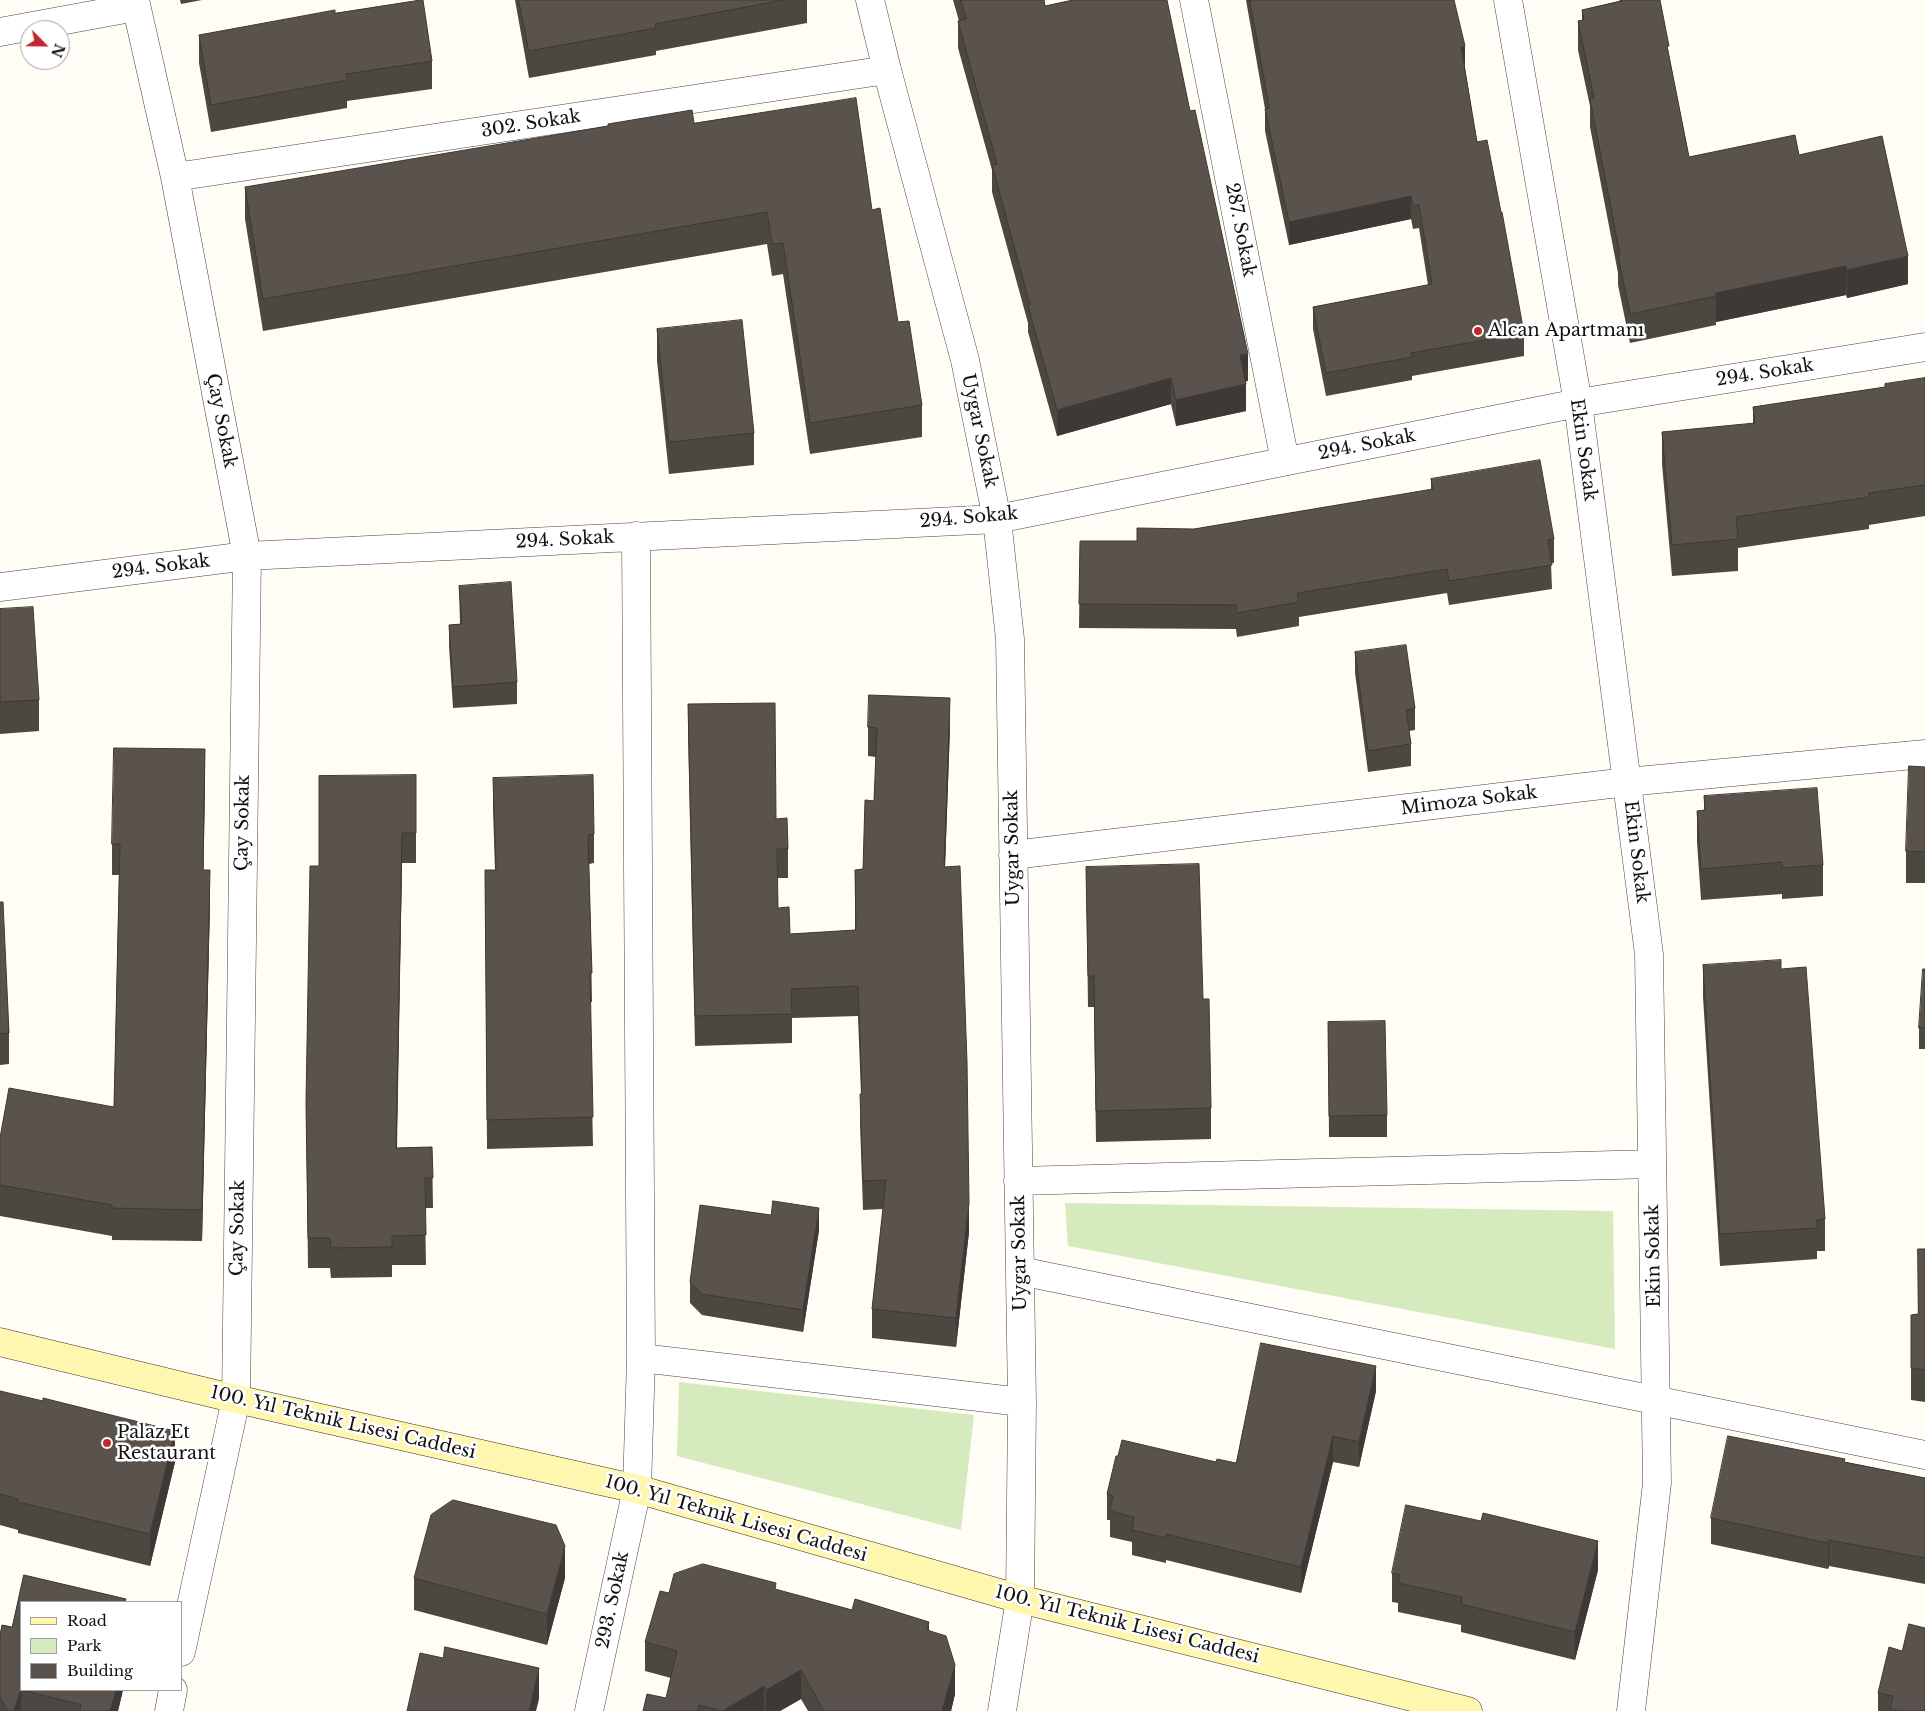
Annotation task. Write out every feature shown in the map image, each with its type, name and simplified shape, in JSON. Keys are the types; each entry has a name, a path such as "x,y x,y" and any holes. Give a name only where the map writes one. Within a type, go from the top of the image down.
{"main road":[{"name":"100. Yıl Teknik Lisesi Caddesi","path":"0,1342 236,1399 637,1489 1020,1599 1468,1711"}],"street":[{"name":"Uygar Sokak","path":"870,0 965,360 997,519 1010,639 1022,1402 1020,1599 1002,1711"},
{"name":"287. Sokak","path":"1194,0 1285,461"},
{"name":"Ekin Sokak","path":"1508,0 1578,403 1649,954 1657,1483 1631,1711"},
{"path":"0,32 136,3"},
{"name":"Çay Sokak","path":"136,3 175,177 247,556 236,1399 182,1647"},
{"name":"302. Sokak","path":"175,177 887,70"},
{"name":"294. Sokak","path":"0,587 247,556 997,519 1578,403 1925,347"},
{"name":"293. Sokak","path":"589,1711 637,1489 641,1358 636,536"},
{"name":"Mimoza Sokak","path":"1013,854 1627,782 1925,754"},
{"path":"1018,1180 1652,1164"},
{"path":"1020,1271 1925,1455"},
{"path":"641,1358 1022,1402"},
{"path":"169,1711 173,1691"}],"green space":[{"path":"1065,1203 1613,1211 1615,1349 1068,1246"},
{"path":"679,1382 974,1415 961,1530 677,1456"}],"building":[{"path":"423,0 432,61 346,74 347,80 211,105 199,35 335,10 335,13"},
{"path":"519,0 784,0 655,24 656,28 529,51"},
{"path":"961,0 1044,0 1045,6 1073,0 1167,0 1190,111 1195,110 1248,354 1240,355 1246,384 1176,400 1171,378 1057,410 992,165 997,164 958,21 966,19"},
{"path":"1250,0 1454,0 1465,46 1461,47 1477,142 1487,140 1524,333 1411,353 1412,357 1326,373 1313,307 1432,284 1419,205 1413,206 1411,196 1289,222 1265,109 1269,108"},
{"path":"1620,0 1660,0 1689,157 1795,135 1799,155 1882,136 1908,256 1847,270 1846,266 1716,293 1716,296 1630,314 1590,99 1594,98 1578,21 1584,20 1582,10"},
{"path":"856,98 872,210 880,208 898,322 909,321 922,405 810,423 783,243 772,244 767,212 263,299 245,187 608,126 608,124 692,110 694,123"},
{"path":"742,320 754,433 669,442 657,329"},
{"path":"1925,378 1925,485 1869,493 1869,497 1736,517 1738,539 1672,545 1662,432 1755,423 1753,407 1885,387 1885,384"},
{"path":"1540,460 1554,539 1548,540 1552,565 1449,581 1447,569 1297,593 1299,602 1237,613 1236,605 1079,604 1080,541 1137,541 1137,528 1194,529 1433,489 1431,479"},
{"path":"511,582 517,682 453,687 449,625 462,624 459,586"},
{"path":"33,607 39,700 0,702 0,609"},
{"path":"1406,645 1415,708 1406,710 1411,744 1368,751 1355,652"},
{"path":"869,695 950,698 944,867 960,866 967,1062 969,1203 956,1318 872,1309 886,1180 863,1181 858,986 791,989 792,1014 695,1016 688,704 775,703 776,819 787,818 788,849 777,849 778,908 789,907 790,934 856,930 855,870 863,869 865,800 874,801 877,728 868,727"},
{"path":"114,748 205,749 203,870 210,870 202,1210 112,1208 112,1205 0,1185 0,1138 9,1088 114,1107 120,844 112,844"},
{"path":"1909,766 1925,767 1925,852 1906,851"},
{"path":"416,775 416,833 402,833 396,1148 432,1147 433,1178 425,1178 426,1235 392,1236 392,1247 331,1248 330,1238 308,1238 306,1103 310,866 319,866 319,776"},
{"path":"593,775 594,834 588,835 592,973 590,973 593,1117 487,1120 485,870 496,870 493,778"},
{"path":"1817,788 1823,865 1782,868 1782,862 1701,869 1697,811 1705,810 1704,796"},
{"path":"1199,864 1203,999 1209,999 1211,1108 1096,1111 1094,976 1088,976 1086,867"},
{"path":"0,902 3,902 9,1033 0,1034"},
{"path":"1781,960 1781,969 1806,967 1825,1219 1817,1220 1817,1228 1720,1234 1703,965"},
{"path":"1923,969 1925,969 1925,1028 1919,1028"},
{"path":"1385,1021 1387,1115 1329,1116 1328,1022"},
{"path":"773,1201 819,1208 803,1310 702,1294 690,1282 700,1205 771,1215"},
{"path":"1918,1249 1925,1249 1925,1370 1911,1368 1911,1315 1918,1314"},
{"path":"1261,1343 1376,1366 1359,1442 1333,1436 1301,1567 1166,1534 1166,1538 1132,1530 1134,1517 1110,1511 1113,1496 1107,1494 1122,1440 1216,1462 1217,1459 1236,1463"},
{"path":"0,1391 43,1401 43,1398 175,1431 150,1534 18,1502 18,1499 0,1494"},
{"path":"1728,1436 1845,1459 1844,1462 1925,1478 1925,1558 1829,1540 1828,1543 1711,1518"},
{"path":"453,1500 556,1525 565,1546 547,1614 414,1578 431,1515"},
{"path":"1406,1505 1481,1521 1483,1513 1598,1541 1575,1632 1461,1604 1462,1597 1398,1583 1400,1575 1392,1573"},
{"path":"703,1564 776,1583 775,1589 852,1610 855,1599 929,1622 927,1630 946,1636 955,1665 942,1711 824,1711 801,1670 766,1690 764,1686 723,1711 699,1705 698,1711 643,1711 647,1694 666,1698 677,1651 645,1642 660,1591 669,1593 674,1574"},
{"path":"24,1575 126,1599 125,1601 20,1601 20,1691 14,1711 8,1711 0,1697 0,1635 2,1625 12,1627"},
{"path":"1909,1624 1925,1628 1925,1711 1890,1709 1893,1696 1878,1693 1889,1647 1902,1651"},
{"path":"445,1647 539,1668 529,1711 407,1711 420,1653 443,1658"},
{"path":"26,1691 116,1691 111,1709 108,1711 80,1711 81,1705"}],"place":[{"name":"Alcan Apartmanı","path":"1478,331"},
{"name":"Palaz Et Restaurant","path":"107,1443"}]}
